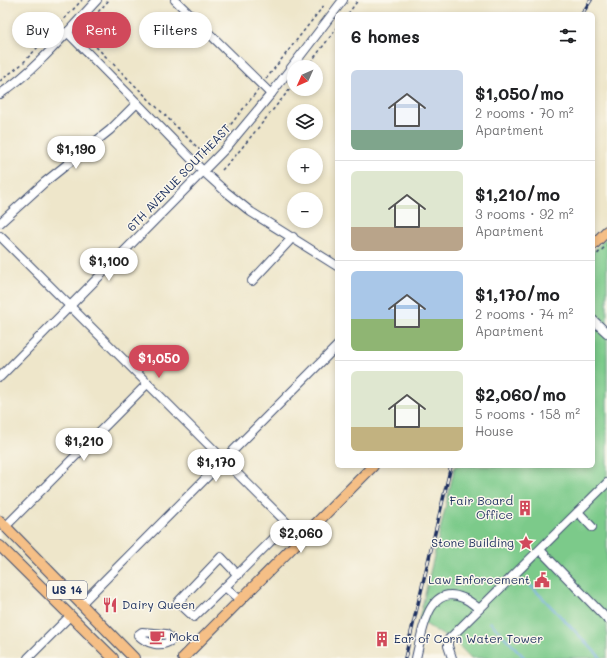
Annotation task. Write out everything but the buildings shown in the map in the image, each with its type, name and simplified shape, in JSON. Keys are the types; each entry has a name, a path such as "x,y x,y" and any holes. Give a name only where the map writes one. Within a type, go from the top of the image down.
{"main road":[{"path":"595,243 607,231"},
{"path":"183,658 371,468"},
{"name":"US 14","path":"3,524 134,658"},
{"name":"US 14","path":"0,546 113,658"}],"street":[{"path":"0,94 26,74 97,0"},
{"path":"175,0 271,94"},
{"name":"6TH AVENUE SOUTHEAST","path":"0,377 226,148 271,94 339,1"},
{"path":"67,32 204,172 251,212 335,265"},
{"path":"0,223 45,182 110,130 138,103"},
{"path":"0,236 302,538"},
{"path":"252,281 293,237"},
{"path":"595,322 607,333"},
{"path":"81,604 335,348"},
{"path":"3,524 148,383"},
{"path":"452,658 448,646 448,640 607,483"},
{"path":"578,512 592,527"},
{"path":"238,575 221,557 178,602 194,617 238,575 288,524"},
{"path":"540,550 607,619"},
{"path":"225,587 240,600"},
{"path":"416,658 426,617 430,608 435,602 442,597 452,595 464,598 479,609"},
{"path":"28,658 70,616"}],"path":[{"path":"0,81 22,64 82,0"},
{"path":"109,0 80,31 204,154 228,128 256,93"},
{"path":"349,12 358,0"},
{"path":"267,78 325,4"},
{"path":"312,60 335,31"},
{"path":"222,170 287,93"},
{"path":"595,256 607,245"}],"green space":[{"path":"607,237 607,658 471,658 458,645 419,620 455,468 595,468 595,249"}],"waterway":[{"path":"529,584 601,658"},
{"path":"490,622 525,658"}],"railway":[{"path":"583,12 591,0"},
{"path":"405,658 451,468"}],"place":[{"name":"Fair Board Office","path":"525,508"},
{"name":"Stone Building","path":"526,543"},
{"name":"Law Enforcement","path":"542,580"},
{"name":"Dairy Queen","path":"110,605"},
{"name":"Moka","path":"157,637"},
{"name":"Ear of Corn Water Tower","path":"382,639"}]}
